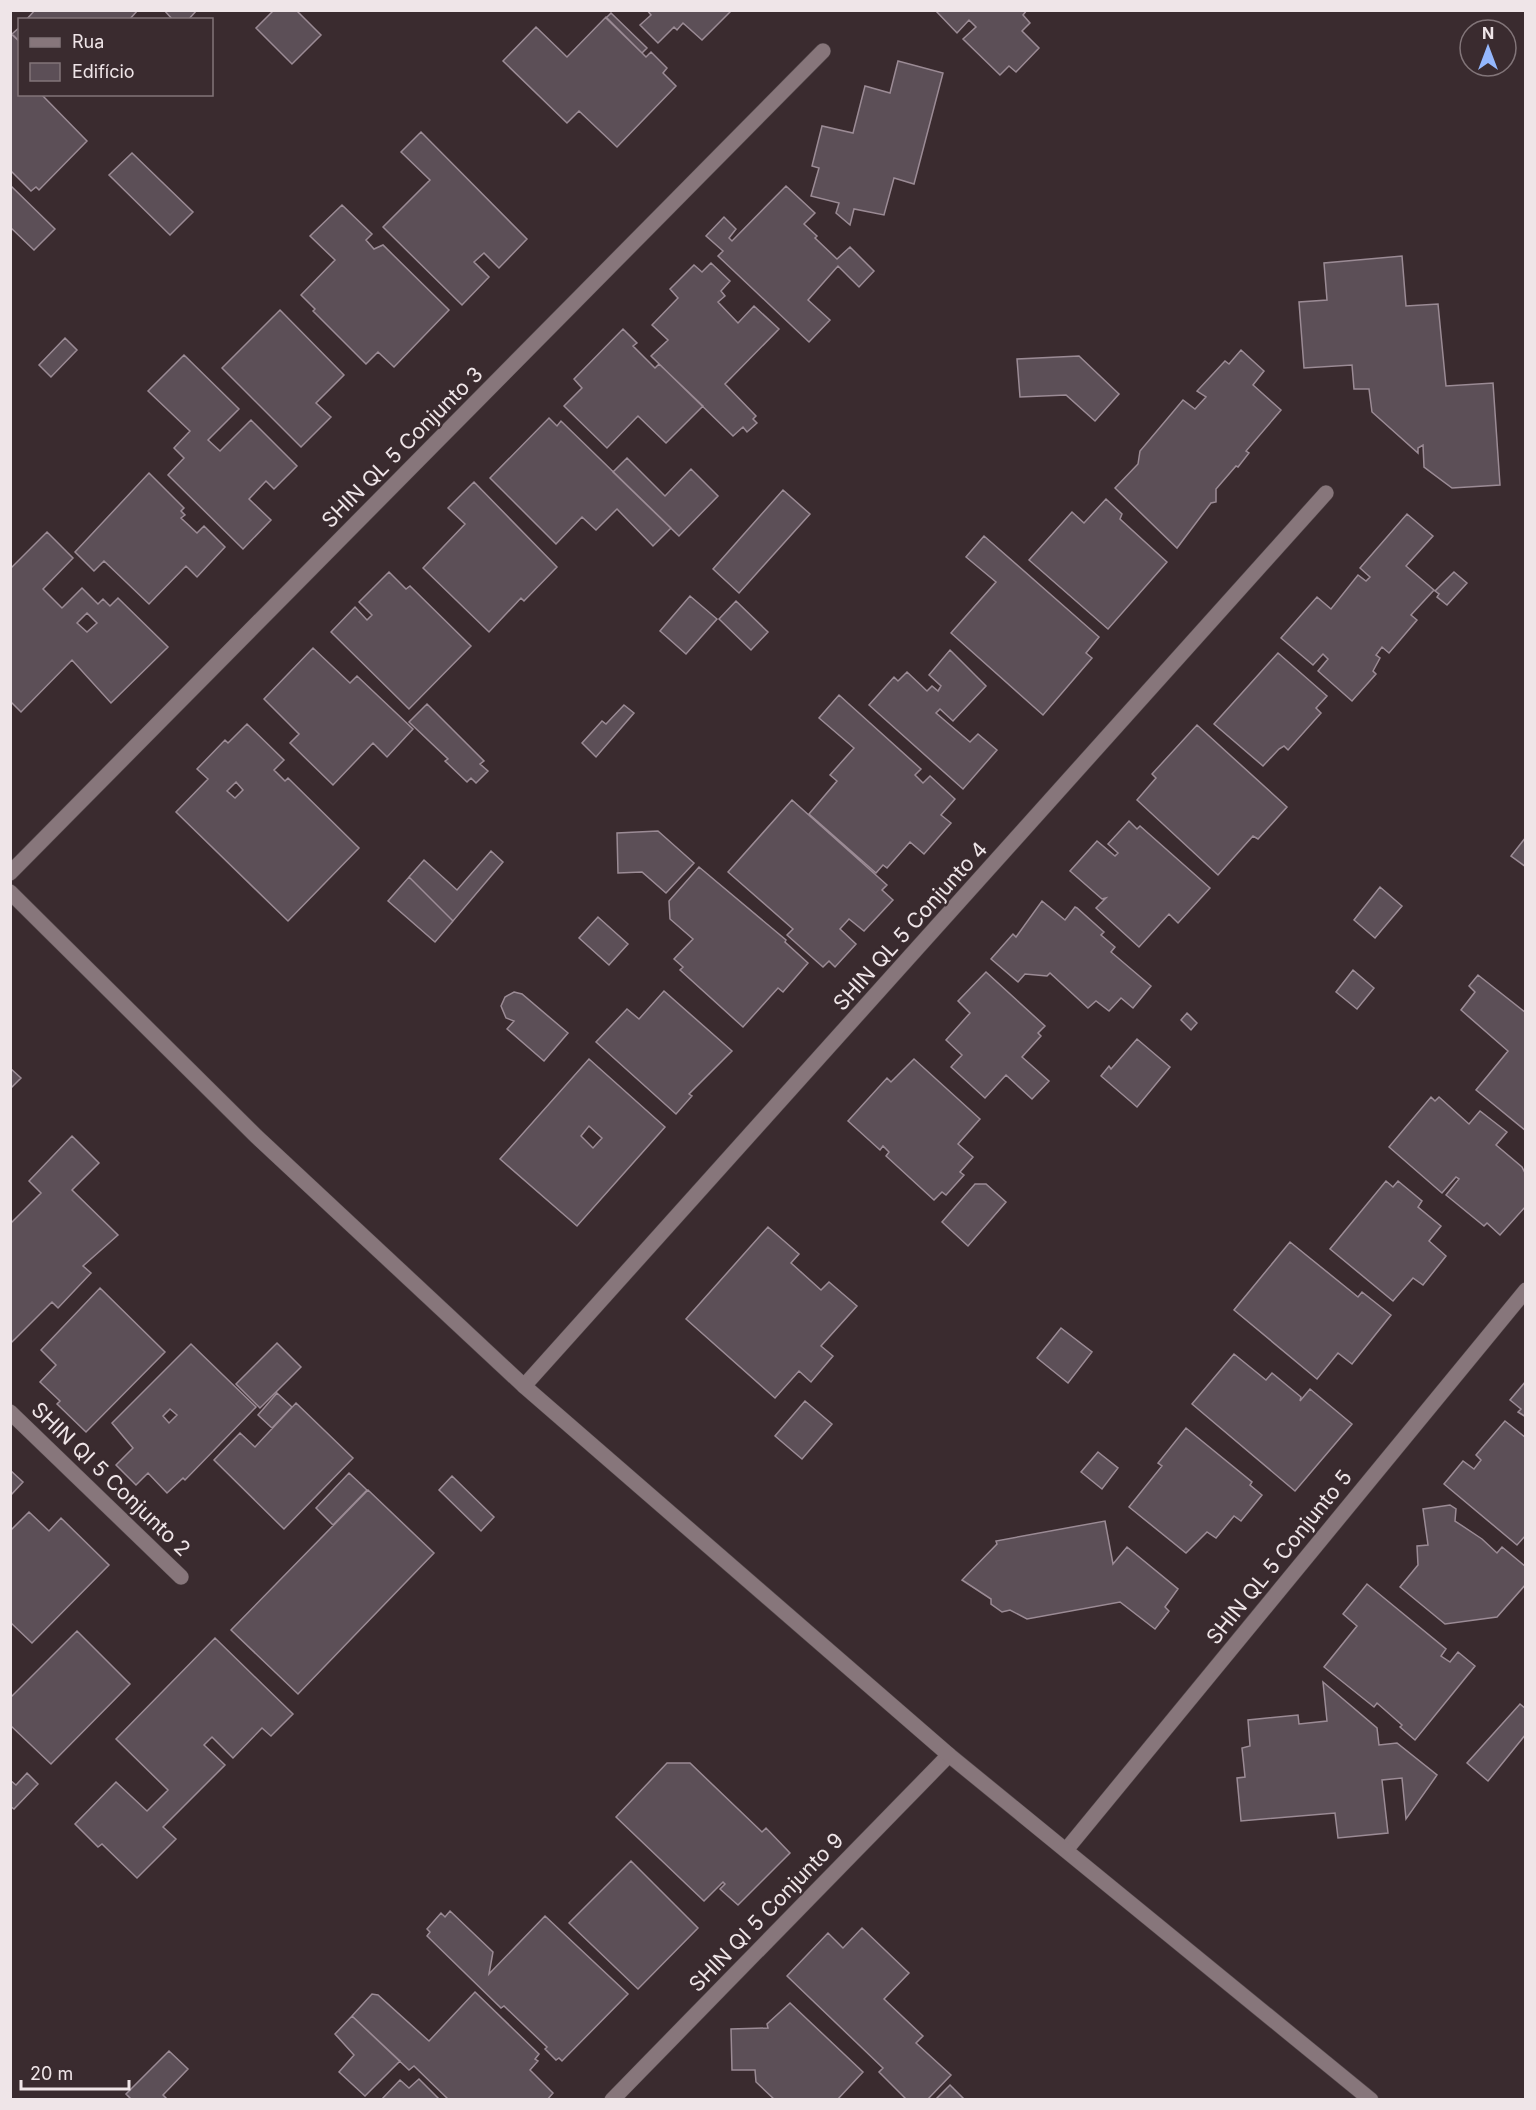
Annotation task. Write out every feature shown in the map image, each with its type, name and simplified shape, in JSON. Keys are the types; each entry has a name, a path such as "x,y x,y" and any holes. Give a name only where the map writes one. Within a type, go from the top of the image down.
{"street":[{"name":"SHIN QL 5 Conjunto 3","path":"10,873 823,51"},
{"name":"SHIN QL 5 Conjunto 4","path":"524,1386 1326,493"},
{"path":"10,892 256,1136 524,1386 949,1755 1371,2100"},
{"name":"SHIN QL 5 Conjunto 5","path":"1066,1850 1526,1290"},
{"name":"SHIN QI 5 Conjunto 2","path":"10,1412 182,1577"},
{"name":"SHIN QI 5 Conjunto 9","path":"612,2100 949,1755"}],"building":[{"path":"35,10 138,10 131,18 28,18"},
{"path":"164,10 197,10 190,18 171,18"},
{"path":"274,10 296,10 321,35 292,64 256,28"},
{"path":"647,10 732,10 702,40 683,23 677,30 674,27 658,43 640,25 651,15"},
{"path":"935,10 1027,10 1023,15 1030,23 1022,31 1039,48 1016,72 1009,66 1000,75 963,39 976,27 969,20 957,33"},
{"path":"611,13 647,48 642,53 606,18"},
{"path":"606,17 646,57 651,52 667,68 663,73 676,86 617,147 579,111 567,123 503,61 536,27 567,57"},
{"path":"18,29 18,40 12,34"},
{"path":"10,33 18,40 18,96 43,96 87,141 39,190 36,187 31,191 10,170"},
{"path":"898,61 943,73 914,184 894,178 884,215 854,209 850,225 836,213 839,203 811,196 819,168 812,166 822,126 853,133 865,86 890,93"},
{"path":"421,132 527,239 499,268 484,253 474,262 489,277 462,305 383,227 430,180 401,152"},
{"path":"132,153 193,212 170,235 109,175"},
{"path":"10,185 55,229 34,250 10,227"},
{"path":"786,186 815,213 804,224 817,236 815,238 837,259 850,247 874,271 859,287 838,266 808,300 830,320 809,342 718,256 723,251 706,236 724,217 736,229 729,238 732,241"},
{"path":"342,205 372,234 366,240 374,249 383,245 449,310 394,367 378,352 366,364 313,311 315,309 301,295 335,260 310,236"},
{"path":"1402,256 1406,306 1438,304 1446,386 1493,383 1500,485 1452,488 1424,467 1423,445 1418,448 1418,453 1372,412 1369,389 1354,389 1352,365 1304,368 1299,302 1327,300 1324,263"},
{"path":"711,263 730,281 721,291 725,296 718,302 738,323 754,306 779,329 725,384 756,416 753,419 757,423 747,432 743,427 733,436 651,356 668,340 652,325 678,298 670,289 694,265 702,272"},
{"path":"280,310 344,375 316,403 331,417 301,447 222,368"},
{"path":"623,329 637,343 633,346 655,368 659,364 703,406 666,443 638,416 607,448 564,406 582,388 574,379"},
{"path":"65,338 77,350 51,377 39,365"},
{"path":"1241,350 1264,371 1253,385 1281,410 1246,451 1249,453 1238,467 1236,466 1216,489 1216,502 1211,503 1177,548 1115,488 1138,464 1140,451 1183,400 1195,409 1206,397 1197,391 1225,361 1229,364"},
{"path":"184,355 239,409 208,440 220,451 251,420 297,466 274,489 266,481 249,499 271,520 243,549 168,475 184,458 174,448 190,431 148,391"},
{"path":"1079,356 1119,394 1095,421 1066,395 1020,397 1017,359"},
{"path":"549,418 557,426 561,421 671,528 653,546 617,509 596,530 582,517 556,544 490,478"},
{"path":"627,458 665,496 691,469 718,496 679,536 613,472"},
{"path":"149,473 184,508 181,511 185,515 181,518 197,533 204,526 225,547 197,577 186,566 149,604 104,561 94,571 75,552"},
{"path":"474,482 557,567 524,601 521,598 489,632 423,568 465,524 448,508"},
{"path":"783,490 810,514 739,593 713,569"},
{"path":"1106,499 1122,514 1120,519 1167,562 1108,629 1029,560 1072,512 1084,523"},
{"path":"1407,514 1433,536 1406,566 1434,590 1411,615 1417,620 1389,653 1382,647 1376,655 1380,658 1373,671 1376,674 1352,701 1318,671 1328,659 1323,654 1313,665 1281,638 1317,597 1331,609 1358,575 1366,581 1370,577 1360,568"},
{"path":"47,532 73,558 43,589 62,608 82,588 98,604 103,599 110,606 118,598 168,647 111,703 72,660 21,712 10,701 10,569","holes":["87,613 97,623 87,632 77,623"]},
{"path":"984,536 1099,637 1086,653 1092,658 1043,715 951,633 996,582 966,557"},
{"path":"389,572 406,589 410,586 471,646 409,709 331,632 355,607 367,620 372,615 359,602"},
{"path":"1454,572 1467,583 1447,605 1437,597 1439,594 1435,591"},
{"path":"690,596 717,619 686,654 660,631"},
{"path":"736,601 768,632 751,650 719,619"},
{"path":"313,648 350,683 357,676 413,729 387,757 373,743 333,785 290,743 299,734 264,699"},
{"path":"950,650 986,686 953,721 940,709 936,713 970,742 978,734 997,750 963,789 869,705 894,677 898,681 907,672 927,691 932,686 938,691 941,686 929,675"},
{"path":"1278,653 1327,696 1316,708 1321,713 1288,750 1284,746 1279,749 1263,766 1214,724"},
{"path":"839,695 921,769 915,775 923,783 930,776 955,799 941,815 951,823 924,854 910,842 887,868 883,865 876,873 809,814 837,781 830,775 854,748 819,718"},
{"path":"427,704 484,761 480,764 488,771 476,783 471,778 467,782 445,761 448,759 409,722"},
{"path":"624,705 634,713 596,757 582,743 602,721 606,724"},
{"path":"247,724 284,760 274,770 285,781 288,778 359,848 288,921 176,812 208,779 197,769 225,740 228,743","holes":["236,782 243,790 235,798 227,791"]},
{"path":"1197,725 1287,807 1258,839 1253,836 1218,875 1137,800 1156,778 1152,774"},
{"path":"792,800 887,885 882,890 893,900 864,931 849,919 840,929 856,944 835,967 829,961 823,967 787,935 793,929 728,872"},
{"path":"1129,821 1137,829 1140,826 1210,888 1178,923 1169,914 1139,947 1096,908 1106,898 1102,899 1070,871 1097,841 1115,856 1118,853 1108,844"},
{"path":"658,831 694,863 666,893 642,872 618,873 617,833"},
{"path":"1526,837 1526,867 1511,856"},
{"path":"491,851 503,862 453,921 409,877 424,860 457,890"},
{"path":"699,867 786,940 785,942 808,963 783,992 778,988 743,1027 680,970 683,967 674,959 693,939 670,919 669,901"},
{"path":"409,877 453,921 435,942 388,901"},
{"path":"1380,887 1402,906 1375,938 1354,920"},
{"path":"1042,901 1065,920 1075,907 1077,908 1104,932 1101,935 1115,947 1111,952 1151,986 1133,1008 1121,998 1109,1011 1096,1001 1088,1008 1050,973 1047,976 1025,974 1018,982 991,959 1013,934 1016,937"},
{"path":"598,917 628,944 609,965 579,938"},
{"path":"1353,970 1374,988 1357,1009 1336,992"},
{"path":"986,972 1045,1026 1038,1033 1041,1036 1022,1057 1049,1081 1032,1099 1006,1075 985,1098 951,1067 962,1055 946,1040 970,1013 958,1001"},
{"path":"1478,975 1526,1013 1526,1131 1476,1090 1508,1051 1461,1010 1475,992 1469,986"},
{"path":"664,991 732,1051 689,1094 692,1096 676,1114 596,1042 627,1009 639,1019"},
{"path":"514,992 522,994 568,1033 544,1061 507,1029 514,1021 506,1018 501,1006 505,997"},
{"path":"1187,1013 1197,1023 1191,1030 1181,1020"},
{"path":"1137,1039 1170,1067 1137,1107 1101,1076 1109,1066 1111,1069"},
{"path":"589,1059 665,1127 577,1226 500,1159","holes":["589,1126 602,1138 593,1148 581,1136"]},
{"path":"914,1059 980,1119 958,1144 973,1157 960,1172 964,1175 946,1195 942,1192 934,1200 886,1156 889,1152 883,1146 880,1150 848,1121 887,1078 891,1082"},
{"path":"10,1068 21,1078 10,1089"},
{"path":"1431,1097 1435,1101 1439,1097 1469,1124 1480,1111 1507,1132 1496,1145 1522,1167 1526,1175 1526,1206 1500,1235 1487,1223 1484,1226 1446,1195 1459,1179 1456,1177 1442,1193 1389,1147"},
{"path":"72,1136 99,1163 72,1190 118,1235 83,1266 91,1273 58,1308 52,1302 10,1344 10,1224 41,1193 29,1181"},
{"path":"1386,1181 1393,1187 1398,1181 1422,1201 1418,1207 1441,1226 1429,1241 1446,1256 1423,1285 1413,1278 1393,1301 1330,1249"},
{"path":"975,1184 986,1184 1006,1202 968,1246 942,1222"},
{"path":"768,1227 799,1254 791,1263 821,1290 829,1282 857,1306 821,1346 833,1356 811,1382 799,1371 775,1398 686,1319"},
{"path":"1290,1242 1358,1297 1362,1292 1391,1315 1352,1364 1338,1353 1317,1379 1234,1310"},
{"path":"100,1288 165,1352 86,1432 57,1404 60,1401 40,1382 56,1365 41,1350"},
{"path":"1061,1328 1092,1352 1068,1383 1037,1358"},
{"path":"277,1343 301,1367 260,1408 236,1384"},
{"path":"191,1344 256,1407 185,1480 183,1478 167,1493 148,1473 136,1485 116,1465 133,1448 112,1423","holes":["170,1409 177,1415 169,1423 163,1416"]},
{"path":"1234,1354 1266,1380 1272,1373 1301,1397 1300,1401 1310,1389 1352,1424 1295,1491 1192,1404"},
{"path":"1526,1381 1526,1417 1518,1412 1521,1409 1510,1400"},
{"path":"277,1393 292,1407 272,1428 258,1415"},
{"path":"805,1401 832,1424 802,1459 775,1436"},
{"path":"296,1403 353,1458 284,1529 214,1460 240,1433 255,1447"},
{"path":"1505,1421 1526,1438 1526,1535 1517,1545 1444,1484 1463,1461 1474,1469 1481,1460 1476,1455"},
{"path":"1186,1428 1252,1482 1250,1485 1262,1495 1241,1521 1234,1516 1216,1538 1207,1532 1186,1553 1129,1507 1162,1466 1158,1463"},
{"path":"1098,1452 1118,1468 1102,1489 1081,1472"},
{"path":"10,1470 23,1482 10,1496"},
{"path":"349,1473 367,1490 333,1525 316,1508"},
{"path":"452,1476 494,1517 481,1531 439,1490"},
{"path":"368,1490 434,1553 298,1694 231,1630"},
{"path":"1450,1505 1456,1509 1455,1521 1482,1539 1497,1553 1502,1547 1526,1567 1526,1584 1497,1617 1445,1624 1400,1587 1418,1565 1417,1546 1428,1545 1423,1509"},
{"path":"29,1512 49,1531 61,1518 109,1565 32,1643 10,1622 10,1531"},
{"path":"1105,1521 1113,1564 1127,1547 1178,1589 1165,1607 1169,1611 1155,1629 1120,1602 1027,1619 1010,1610 1002,1612 991,1604 991,1599 962,1580 997,1544 996,1541"},
{"path":"1367,1584 1446,1649 1441,1656 1450,1662 1458,1652 1475,1666 1415,1740 1377,1703 1374,1707 1324,1667 1357,1626 1343,1614"},
{"path":"77,1631 130,1684 51,1764 10,1725 10,1698"},
{"path":"215,1638 293,1714 271,1736 262,1728 233,1758 212,1737 204,1745 225,1765 163,1827 176,1839 137,1878 102,1844 98,1847 75,1824 116,1782 147,1811 168,1790 116,1739"},
{"path":"1323,1682 1377,1728 1379,1745 1397,1743 1437,1775 1406,1819 1402,1778 1382,1780 1388,1833 1338,1838 1335,1813 1241,1821 1237,1778 1245,1777 1242,1748 1250,1746 1248,1720 1298,1715 1299,1724 1327,1721"},
{"path":"1520,1704 1526,1709 1526,1734 1488,1781 1467,1763"},
{"path":"667,1763 690,1763 762,1832 766,1828 790,1853 738,1905 720,1889 725,1884 723,1882 704,1901 616,1817"},
{"path":"27,1773 38,1784 14,1809 10,1806 10,1780 16,1785"},
{"path":"631,1861 698,1928 638,1989 569,1923"},
{"path":"450,1911 493,1952 489,1974 545,1916 628,1994 562,2061 559,2058 556,2060 545,2049 547,2047 504,2006 501,2008 427,1936 430,1932 427,1929 441,1913 445,1917"},
{"path":"862,1928 909,1973 884,1999 923,2036 916,2043 951,2075 927,2100 907,2100 879,2072 883,2068 787,1976 828,1933 843,1948"},
{"path":"475,1992 539,2054 535,2059 538,2061 530,2070 553,2093 547,2100 449,2100 414,2066 409,2070 352,2016 372,1994 378,1995 429,2041"},
{"path":"790,2003 863,2072 837,2100 775,2100 756,2082 755,2070 732,2070 731,2029 768,2028 767,2024"},
{"path":"352,2016 400,2061 365,2096 339,2072 354,2055 335,2034"},
{"path":"169,2051 188,2069 163,2095 168,2100 132,2100 126,2094"},
{"path":"419,2079 440,2100 381,2100 400,2080 409,2088"},
{"path":"950,2085 965,2100 935,2100"}]}
